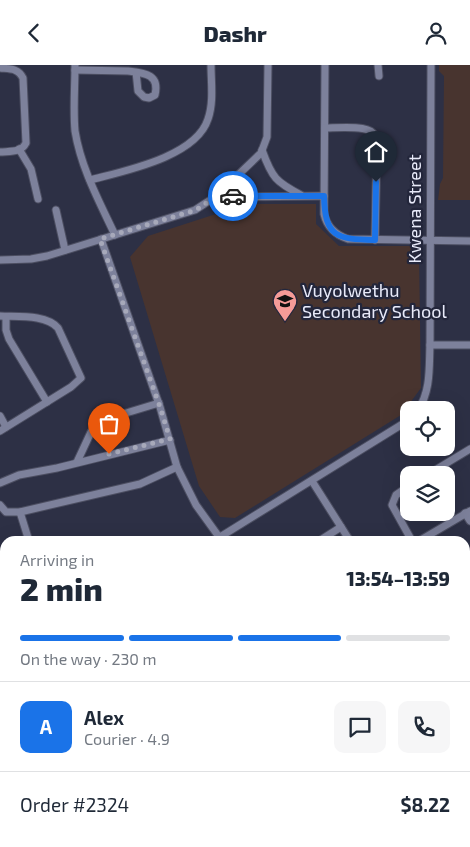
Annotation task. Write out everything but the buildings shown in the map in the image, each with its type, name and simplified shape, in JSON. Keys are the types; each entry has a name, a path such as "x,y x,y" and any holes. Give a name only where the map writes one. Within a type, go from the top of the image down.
{"street":[{"path":"90,180 162,159 183,147 196,135 205,125 210,110 211,65"},
{"path":"0,260 31,259 65,250 196,210 215,197 262,151 267,137 268,65"},
{"path":"325,65 324,196 325,219 330,227 338,235 348,239 470,241"},
{"path":"378,65 379,76"},
{"name":"Kwena Street","path":"423,401 428,386 430,345 431,65"},
{"path":"0,68 19,72 24,82 26,143 19,149 0,151"},
{"path":"115,235 90,180 78,145 75,68 136,72"},
{"path":"325,128 362,129 373,132 376,136 375,240"},
{"path":"19,149 31,169 38,199"},
{"path":"262,151 274,177 283,185 304,196"},
{"path":"215,197 324,196"},
{"path":"56,209 65,250"},
{"path":"100,239 159,403 177,467 196,505 219,536"},
{"path":"0,416 3,429 47,402 71,387 81,378 58,328 54,324 43,319 3,317 9,339 47,402"},
{"path":"430,345 470,345"},
{"path":"77,462 91,432 103,420 159,403"},
{"path":"226,536 400,426"},
{"path":"0,483 20,475 170,439"},
{"path":"442,466 470,449"},
{"path":"0,518 9,513 140,483 177,467"},
{"path":"312,481 347,536"},
{"path":"400,492 396,495 392,505 400,519"},
{"path":"0,505 3,510 9,513"},
{"path":"20,512 27,536"},
{"path":"427,536 468,512 470,521"},
{"path":"401,521 409,536"},
{"path":"326,536 341,527"}],"shaded area":[{"path":"439,65 470,65 470,200 438,200 440,184 443,178 444,76 439,71"},
{"name":"Vuyolwethu Secondary School","path":"230,204 316,204 316,224 339,246 413,246 419,253 421,388 411,401 400,401 400,416 235,518 220,517 199,486 130,257 148,236 216,214 229,213"}],"way so far":[{"path":"109,454 170,439 100,239 196,210 215,197 233,196"}],"place":[{"name":"Vuyolwethu Secondary School","path":"285,322"}],"route":[{"path":"233,196 324,196 325,219 338,235 348,239 375,240 376,182"}]}
